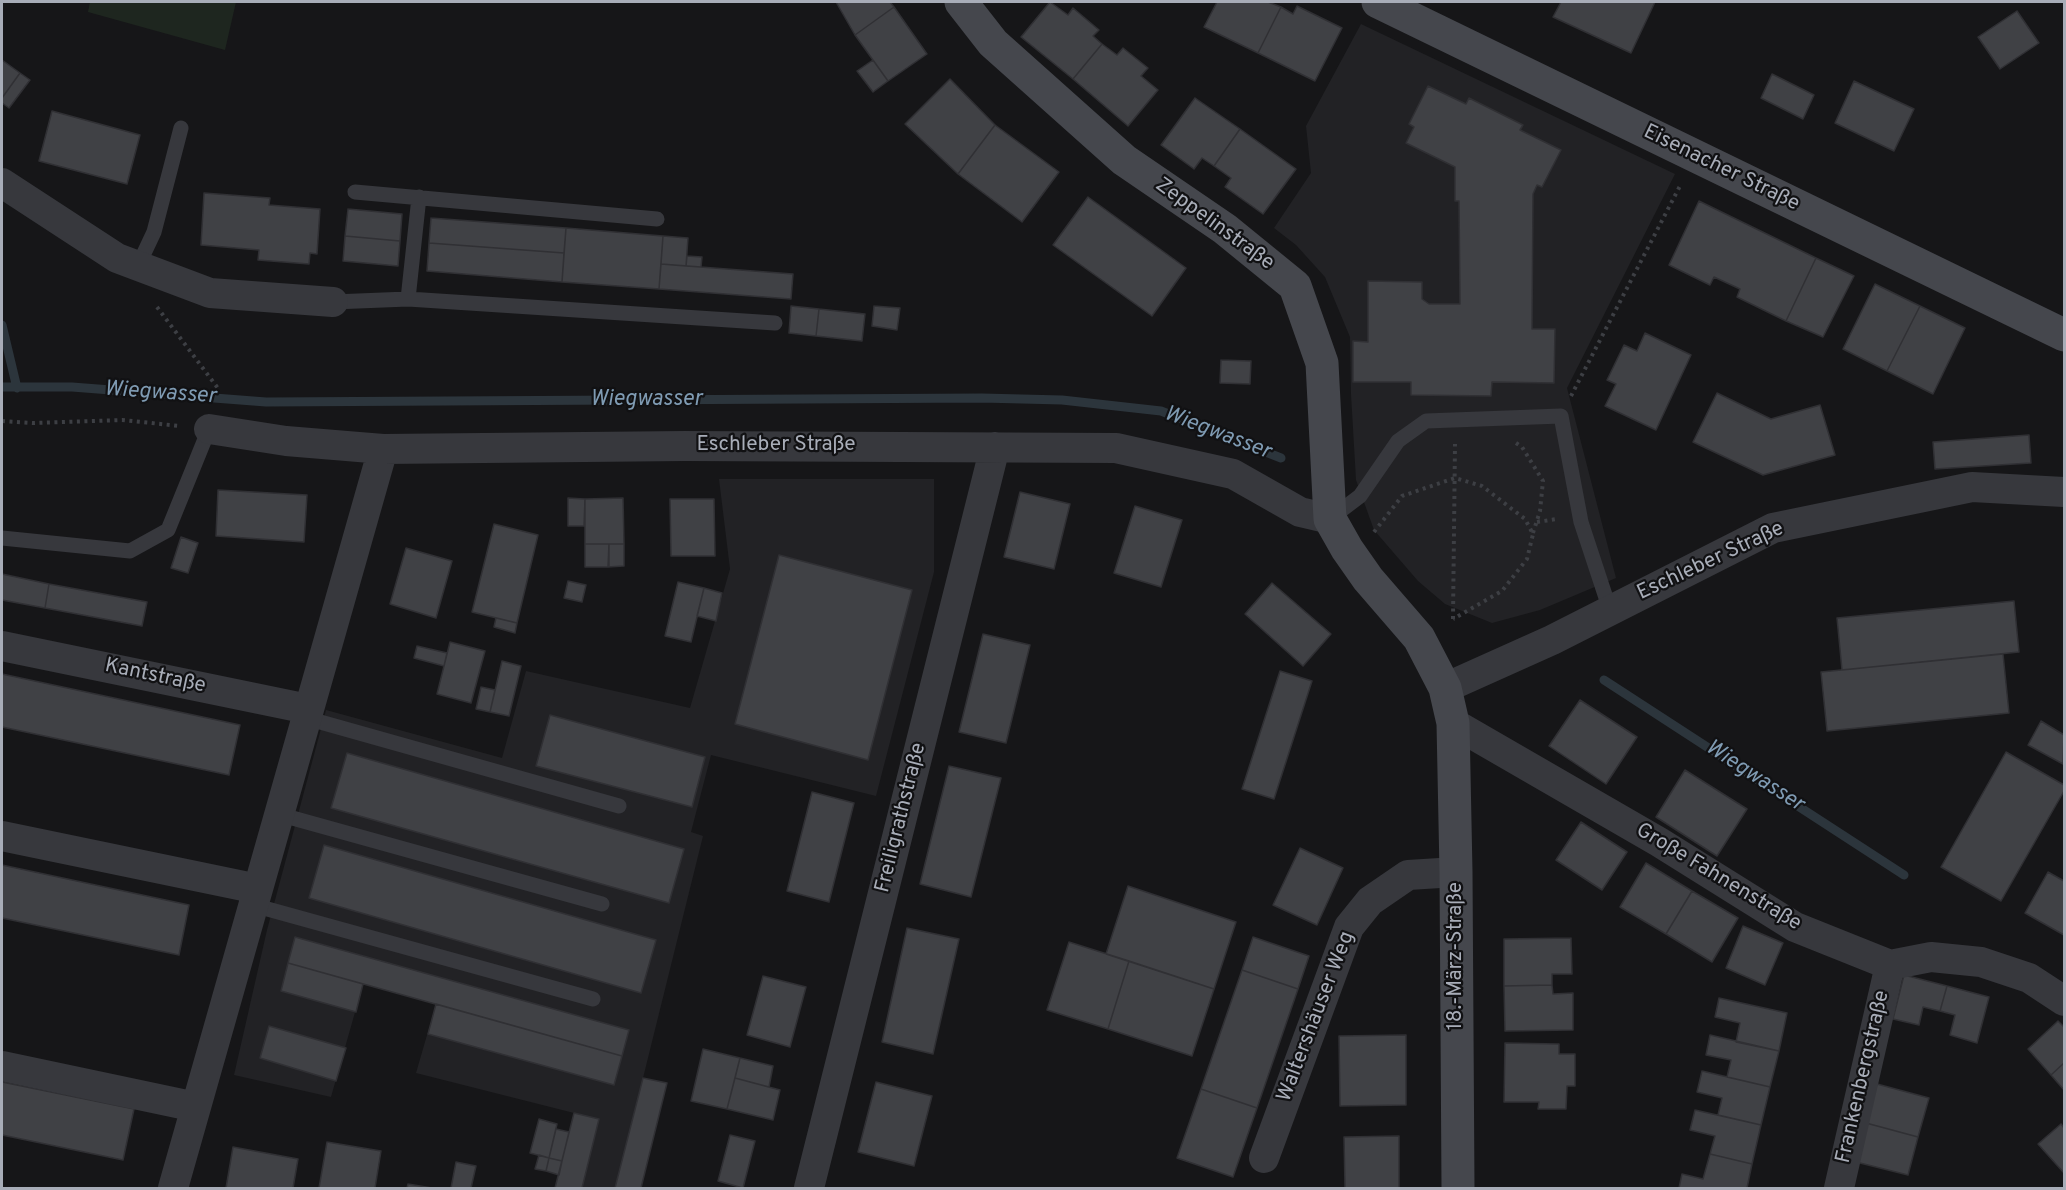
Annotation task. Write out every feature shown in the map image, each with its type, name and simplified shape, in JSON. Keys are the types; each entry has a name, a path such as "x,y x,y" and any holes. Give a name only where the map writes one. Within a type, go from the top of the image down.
{"street":[{"name":"Zeppelinstraße","path":"961,2 993,43 1124,160 1225,229 1295,286 1322,363 1330,519"},
{"name":"Eisenacher Straße","path":"1378,2 2064,336"},
{"path":"2,183 117,258 210,293 333,302"},
{"name":"Eschleber Straße","path":"209,429 286,441 383,449 685,446 1116,448 1233,474 1300,512 1330,519"},
{"name":"Freiligrathstraße","path":"809,1188 995,447"},
{"path":"173,1188 383,449"},
{"name":"Eschleber Straße","path":"1445,688 1552,640 1773,528 1972,487 2064,492"},
{"name":"18.-März-Straße","path":"1330,519 1368,579 1419,638 1445,688 1453,723 1458,1188"},
{"name":"Kantstraße","path":"2,645 307,714"},
{"name":"Große Fahnenstraße","path":"1453,723 1659,842 1795,927 1890,965"},
{"path":"2,836 255,897"},
{"name":"Waltershäuser Weg","path":"1264,1158 1349,927 1370,901 1408,875 1456,872"},
{"path":"1890,965 1930,957 1981,962 2029,978 2064,1001"},
{"name":"Frankenbergstraße","path":"1839,1188 1890,965"},
{"path":"2,1066 196,1107"}],"lane":[{"path":"138,266 154,232 181,128"},
{"path":"355,192 657,219"},
{"path":"408,299 419,197"},
{"path":"333,302 408,299 776,323"},
{"path":"1330,519 1360,496 1398,441 1426,421 1561,416 1581,522 1610,610"},
{"path":"2,538 130,551 168,530 209,429"},
{"path":"307,714 619,806"},
{"path":"279,814 602,904"},
{"path":"255,897 593,999"}],"path":[{"path":"1561,416 1695,157"},
{"path":"155,304 220,391"},
{"path":"1456,420 1454,619 1502,591 1527,560 1540,511 1543,481 1522,447 1485,418"},
{"path":"2,421 33,423 122,420 209,429"},
{"path":"1372,534 1402,496 1455,478 1482,486 1525,519 1533,534"}],"shaded area":[{"path":"90,2 236,2 225,50 88,12"},
{"path":"1361,24 1675,174 1567,388 1616,578 1540,610 1492,623 1445,604 1418,581 1374,530 1356,480 1350,337 1325,277 1296,245 1274,228 1311,173 1306,126"},
{"path":"719,479 934,479 934,572 876,796 711,755 691,832 703,836 643,1078 667,1083 641,1188 555,1188 574,1113 416,1073 436,1004 363,984 331,1097 234,1075 267,930 326,710 502,758 526,671 690,708 730,569"}],"building":[{"path":"836,2 890,2 894,7 855,35"},
{"path":"1050,2 1068,15 1073,8 1099,30 1093,36 1102,44 1073,79 1021,37"},
{"path":"1217,2 1268,2 1281,7 1258,53 1204,27"},
{"path":"1561,2 1655,2 1631,53 1553,17"},
{"path":"1297,6 1342,28 1315,81 1258,53 1281,7 1293,14"},
{"path":"894,7 927,54 888,81 855,35"},
{"path":"2017,11 2039,43 2000,69 1978,37"},
{"path":"1102,44 1117,55 1123,48 1148,68 1141,76 1158,90 1128,126 1073,79"},
{"path":"2,60 20,73 2,98"},
{"path":"873,60 888,81 873,92 857,71"},
{"path":"20,73 30,80 9,108 2,103 2,98"},
{"path":"1772,74 1814,95 1803,119 1761,98"},
{"path":"950,79 995,125 958,174 905,124"},
{"path":"1854,81 1914,109 1894,151 1835,123"},
{"path":"1428,86 1466,104 1469,98 1523,125 1520,130 1561,150 1542,187 1537,185 1533,194 1532,329 1555,329 1554,383 1492,382 1491,396 1411,395 1411,382 1353,382 1353,341 1368,342 1368,281 1422,282 1422,299 1429,304 1460,304 1459,201 1455,201 1455,167 1406,143 1414,127 1409,124"},
{"path":"1195,98 1240,129 1214,166 1202,158 1194,169 1161,145"},
{"path":"52,111 140,135 127,184 39,161"},
{"path":"995,125 1059,172 1022,222 958,174"},
{"path":"1240,129 1296,169 1263,214 1225,187 1231,178 1214,166"},
{"path":"204,193 270,198 269,205 320,209 317,254 310,253 309,264 258,260 259,250 201,245"},
{"path":"1088,197 1186,268 1152,316 1053,245"},
{"path":"1699,201 1816,258 1786,321 1737,297 1740,289 1714,277 1710,285 1669,265"},
{"path":"348,209 402,214 400,241 345,236"},
{"path":"431,218 566,228 564,253 429,243"},
{"path":"566,228 663,236 659,289 562,282"},
{"path":"345,236 400,241 398,266 343,261"},
{"path":"663,236 688,238 686,266 661,264"},
{"path":"429,243 564,253 562,282 427,271"},
{"path":"687,256 702,257 701,267 686,266"},
{"path":"1816,258 1854,276 1823,337 1786,321"},
{"path":"661,264 793,274 791,299 659,289"},
{"path":"1875,284 1920,306 1887,371 1843,349"},
{"path":"791,306 819,309 816,336 789,333"},
{"path":"874,306 900,308 897,330 872,326"},
{"path":"1920,306 1965,328 1933,394 1887,371"},
{"path":"819,309 865,314 862,341 816,336"},
{"path":"1645,333 1691,355 1656,430 1605,406 1616,384 1607,380 1624,345 1637,351"},
{"path":"1221,360 1251,361 1250,384 1220,383"},
{"path":"1717,393 1771,419 1820,405 1835,455 1763,475 1693,442"},
{"path":"2029,435 2031,463 1935,469 1933,442"},
{"path":"218,490 307,495 304,542 216,536"},
{"path":"1020,492 1070,504 1054,569 1004,557"},
{"path":"568,498 585,499 584,526 568,526"},
{"path":"623,498 624,544 585,544 585,499"},
{"path":"670,499 714,499 715,556 671,556"},
{"path":"1135,506 1182,520 1161,587 1114,573"},
{"path":"494,524 538,535 517,623 472,612"},
{"path":"181,537 198,543 188,573 171,568"},
{"path":"585,544 609,544 609,567 585,567"},
{"path":"609,544 624,544 624,566 608,567"},
{"path":"406,548 452,561 436,618 390,604"},
{"path":"779,555 912,590 868,760 735,724"},
{"path":"2,574 49,584 45,608 2,600"},
{"path":"568,581 586,585 582,602 564,598"},
{"path":"678,582 704,588 691,642 665,636"},
{"path":"1272,583 1331,634 1303,666 1245,614"},
{"path":"49,584 147,602 142,626 45,608"},
{"path":"704,588 722,593 716,621 697,616"},
{"path":"2014,601 2019,652 1842,670 1837,618"},
{"path":"496,618 517,623 515,633 494,627"},
{"path":"983,634 1030,645 1006,743 959,732"},
{"path":"450,642 485,651 471,703 437,694"},
{"path":"417,646 447,653 444,666 414,658"},
{"path":"2003,654 2009,713 1827,731 1821,672"},
{"path":"502,661 521,666 509,716 490,712"},
{"path":"1280,671 1312,681 1274,799 1242,789"},
{"path":"2,674 240,725 229,775 2,727"},
{"path":"481,687 495,690 490,712 476,709"},
{"path":"1580,700 1637,737 1606,784 1549,746"},
{"path":"550,715 705,757 692,807 536,766"},
{"path":"2041,721 2064,735 2063,764 2028,745"},
{"path":"2006,752 2064,785 2064,791 2001,901 1941,867"},
{"path":"347,753 684,849 669,903 331,808"},
{"path":"949,766 1001,778 971,897 920,884"},
{"path":"1685,770 1747,809 1717,856 1656,817"},
{"path":"812,792 854,803 829,902 787,891"},
{"path":"1581,822 1627,852 1602,890 1556,860"},
{"path":"324,845 656,940 641,993 309,898"},
{"path":"1300,848 1343,868 1317,925 1273,905"},
{"path":"1646,863 1692,891 1666,934 1620,907"},
{"path":"2,865 189,905 179,955 2,918"},
{"path":"2048,872 2064,881 2064,935 2025,913"},
{"path":"1128,886 1236,922 1214,989 1106,954"},
{"path":"1692,891 1738,918 1712,962 1666,934"},
{"path":"1743,926 1783,943 1765,985 1726,968"},
{"path":"907,928 959,939 933,1054 882,1042"},
{"path":"295,937 629,1030 622,1056 288,963"},
{"path":"1253,937 1309,956 1298,989 1242,970"},
{"path":"1571,938 1572,974 1552,974 1552,985 1504,986 1504,939"},
{"path":"1069,942 1129,961 1108,1029 1047,1010"},
{"path":"1129,961 1214,989 1192,1056 1108,1029"},
{"path":"288,963 363,984 356,1012 281,991"},
{"path":"1242,970 1298,989 1257,1108 1201,1089"},
{"path":"1904,975 1947,986 1940,1011 1923,1007 1919,1025 1893,1019"},
{"path":"763,976 806,987 790,1047 747,1035"},
{"path":"1552,985 1553,994 1573,993 1573,1030 1505,1031 1504,986"},
{"path":"1947,986 1989,997 1977,1043 1950,1035 1955,1015 1940,1011"},
{"path":"1719,998 1787,1013 1779,1051 1736,1042 1740,1023 1715,1017"},
{"path":"436,1004 622,1056 614,1085 428,1034"},
{"path":"2058,1021 2064,1027 2064,1063 2051,1075 2028,1049"},
{"path":"269,1026 346,1048 336,1081 260,1058"},
{"path":"1406,1035 1406,1105 1340,1106 1339,1036"},
{"path":"1710,1035 1779,1051 1770,1087 1727,1077 1731,1060 1706,1055"},
{"path":"1505,1043 1559,1044 1559,1054 1575,1054 1575,1086 1567,1086 1566,1109 1538,1109 1539,1102 1504,1102"},
{"path":"703,1049 740,1058 727,1109 691,1101"},
{"path":"740,1058 773,1066 769,1087 735,1078"},
{"path":"2064,1063 2064,1090 2051,1075"},
{"path":"1702,1071 1770,1087 1761,1125 1718,1115 1722,1098 1697,1092"},
{"path":"643,1078 667,1083 641,1188 615,1188"},
{"path":"735,1078 780,1090 773,1120 727,1109"},
{"path":"2,1082 134,1109 123,1160 2,1135"},
{"path":"876,1082 932,1096 914,1166 858,1152"},
{"path":"1877,1084 1929,1098 1918,1137 1866,1123"},
{"path":"1201,1089 1257,1108 1233,1177 1177,1158"},
{"path":"1695,1110 1761,1125 1752,1164 1710,1154 1715,1136 1690,1130"},
{"path":"574,1113 599,1119 582,1188 555,1188"},
{"path":"539,1119 557,1124 549,1158 530,1153"},
{"path":"1866,1123 1918,1137 1908,1175 1856,1162"},
{"path":"2061,1124 2064,1128 2064,1173 2038,1144"},
{"path":"556,1129 569,1132 562,1161 549,1158"},
{"path":"730,1135 755,1141 743,1188 718,1181"},
{"path":"1399,1136 1399,1188 1345,1188 1344,1137"},
{"path":"327,1142 381,1151 375,1188 319,1188"},
{"path":"233,1147 298,1159 293,1188 226,1188"},
{"path":"1710,1154 1752,1164 1747,1188 1679,1188 1682,1174 1703,1179"},
{"path":"539,1155 549,1158 546,1171 535,1169"},
{"path":"549,1158 562,1161 559,1175 546,1171"},
{"path":"456,1162 476,1166 471,1188 451,1188"},
{"path":"408,1184 432,1188 407,1188"}],"waterway":[{"path":"2,325 17,388"},
{"name":"Wiegwasser","path":"2,387 72,387 266,402 982,398 1062,400 1161,411 1281,458"},
{"name":"Wiegwasser","path":"1604,680 1904,875"}]}
